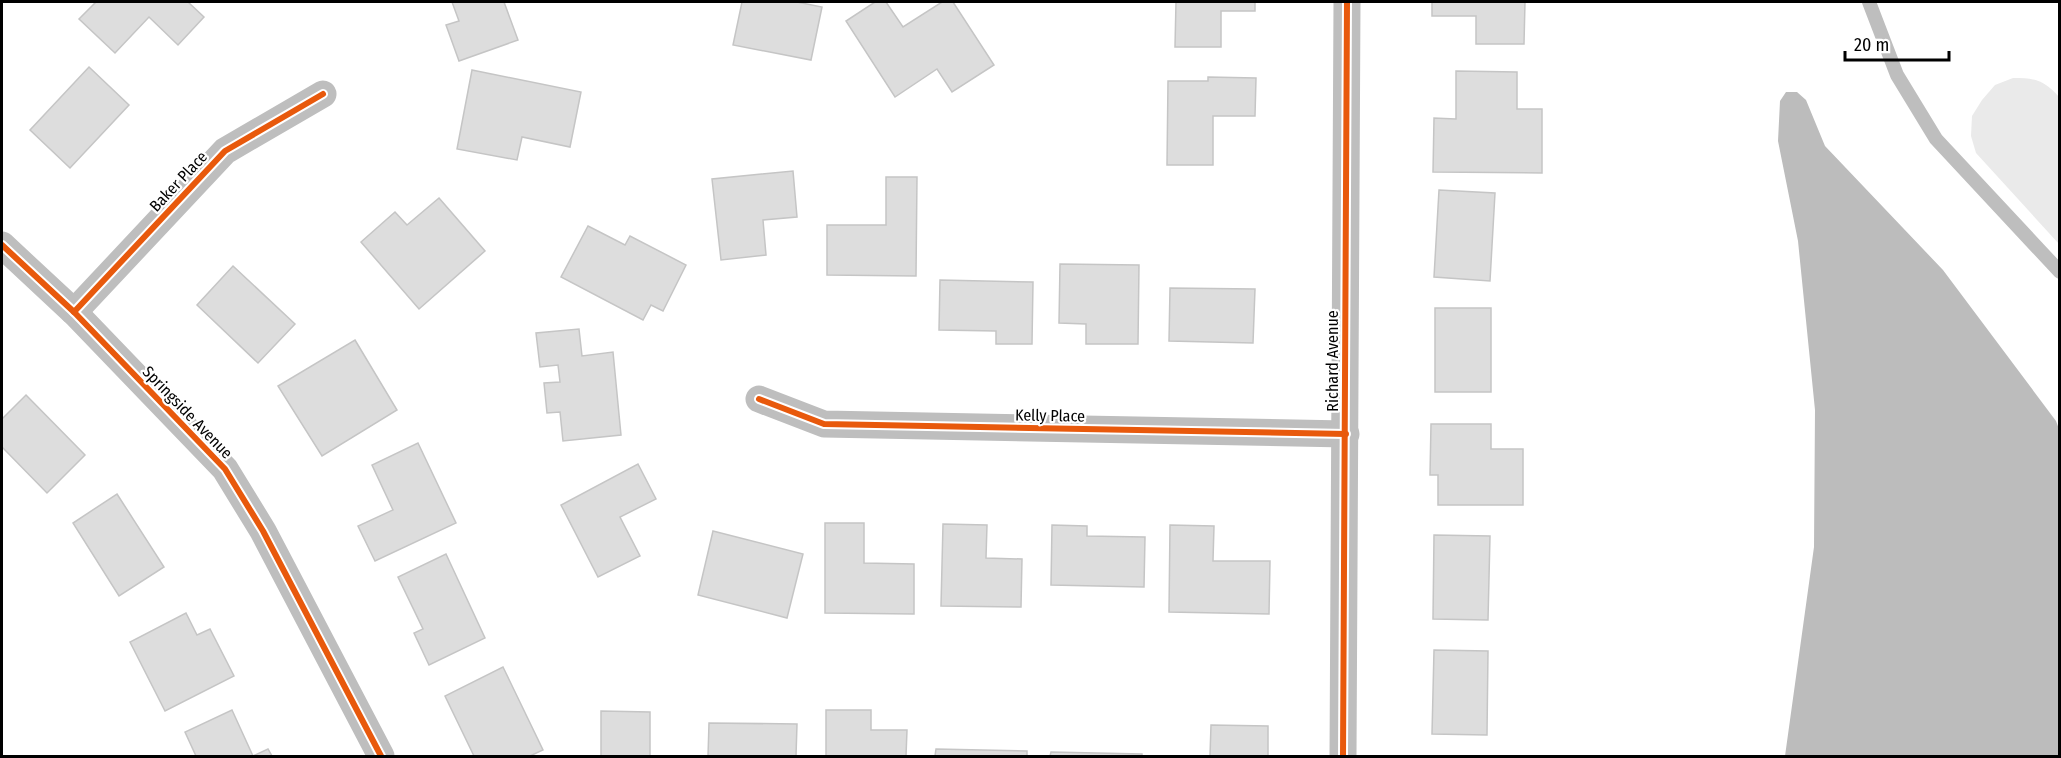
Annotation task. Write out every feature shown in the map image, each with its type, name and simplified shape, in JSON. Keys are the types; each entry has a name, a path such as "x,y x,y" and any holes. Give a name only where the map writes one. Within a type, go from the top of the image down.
{"street":[{"name":"Richard Avenue","path":"1343,756 1347,2"},
{"name":"Baker Place","path":"74,312 225,151 323,94"},
{"name":"Springside Avenue","path":"2,245 74,312 225,469 263,531 381,756"},
{"name":"Kelly Place","path":"759,399 824,424 1346,434"}],"lane":[{"path":"1869,2 1897,75 1936,139 2060,272"}],"shaded area":[{"path":"2013,78 2039,81 2059,97 2059,244 1976,153 1971,136 1972,116 1982,100 1995,85"},
{"path":"1786,92 1797,92 1806,100 1825,146 1943,270 2056,421 2059,429 2059,756 1785,756 1814,547 1815,410 1798,241 1778,141 1780,101"}],"building":[{"path":"96,2 188,2 204,17 178,45 149,17 115,53 79,19"},
{"path":"452,2 504,2 518,40 459,61 446,25 459,21"},
{"path":"742,2 797,2 822,7 811,60 733,45"},
{"path":"875,2 886,2 903,27 942,2 953,2 994,65 952,92 937,69 895,97 846,21"},
{"path":"1176,2 1255,2 1255,11 1221,11 1221,47 1175,47"},
{"path":"1432,2 1525,2 1524,44 1476,44 1476,16 1432,16"},
{"path":"89,67 129,105 70,168 30,130"},
{"path":"472,70 581,92 570,147 522,137 517,160 457,149"},
{"path":"1456,71 1517,72 1517,109 1542,109 1542,173 1433,172 1434,118 1456,119"},
{"path":"1208,77 1256,78 1255,116 1213,116 1213,165 1167,165 1168,81 1208,81"},
{"path":"793,171 797,217 763,220 766,255 721,260 712,179"},
{"path":"886,177 917,177 916,276 827,275 827,225 886,225"},
{"path":"1439,190 1495,193 1490,281 1434,277"},
{"path":"439,198 485,251 419,309 361,242 395,212 407,225"},
{"path":"588,226 625,245 630,236 686,265 663,311 651,305 643,320 561,277"},
{"path":"1060,264 1139,265 1138,344 1086,344 1086,324 1059,323"},
{"path":"233,266 295,324 258,363 197,305"},
{"path":"940,280 1033,282 1032,344 996,344 996,331 939,330"},
{"path":"1170,288 1255,289 1253,343 1169,341"},
{"path":"1435,308 1491,308 1491,392 1435,392"},
{"path":"579,329 582,356 613,352 621,435 563,441 560,412 547,413 544,383 560,382 558,365 540,367 536,333"},
{"path":"355,340 397,410 322,456 278,386"},
{"path":"26,395 85,455 47,493 2,447 2,419"},
{"path":"1431,424 1491,424 1491,449 1523,449 1523,505 1438,505 1438,475 1430,475"},
{"path":"418,443 456,523 375,561 358,526 393,510 372,465"},
{"path":"638,464 656,499 620,517 640,556 598,577 561,505"},
{"path":"117,494 164,567 119,596 73,523"},
{"path":"825,523 864,523 864,563 914,564 914,614 825,613"},
{"path":"943,524 987,525 986,558 1022,559 1021,607 941,606"},
{"path":"1052,525 1087,526 1087,536 1145,537 1144,587 1051,585"},
{"path":"1170,525 1214,526 1213,561 1270,561 1269,614 1169,612"},
{"path":"713,531 803,554 787,618 698,595"},
{"path":"1434,535 1490,536 1488,620 1433,619"},
{"path":"446,554 485,638 429,665 414,633 423,629 398,577"},
{"path":"186,613 197,635 210,629 234,676 165,711 130,642"},
{"path":"1434,650 1488,651 1487,735 1432,734"},
{"path":"503,667 543,750 530,756 474,756 445,696"},
{"path":"232,710 253,756 196,756 185,732"},
{"path":"826,710 871,710 871,730 907,730 906,756 826,756"},
{"path":"601,711 650,712 650,756 601,756"},
{"path":"709,723 797,724 796,756 708,756"},
{"path":"1211,725 1268,726 1268,756 1210,756"},
{"path":"268,749 272,756 253,756"},
{"path":"936,749 1027,751 1027,756 935,756"},
{"path":"1051,752 1142,754 1142,756 1050,756"}],"cycle path":[{"path":"1343,756 1347,2"},
{"path":"74,312 225,151 323,94"},
{"path":"2,245 74,312 225,469 263,531 381,756"},
{"path":"759,399 824,424 1346,434"}]}
